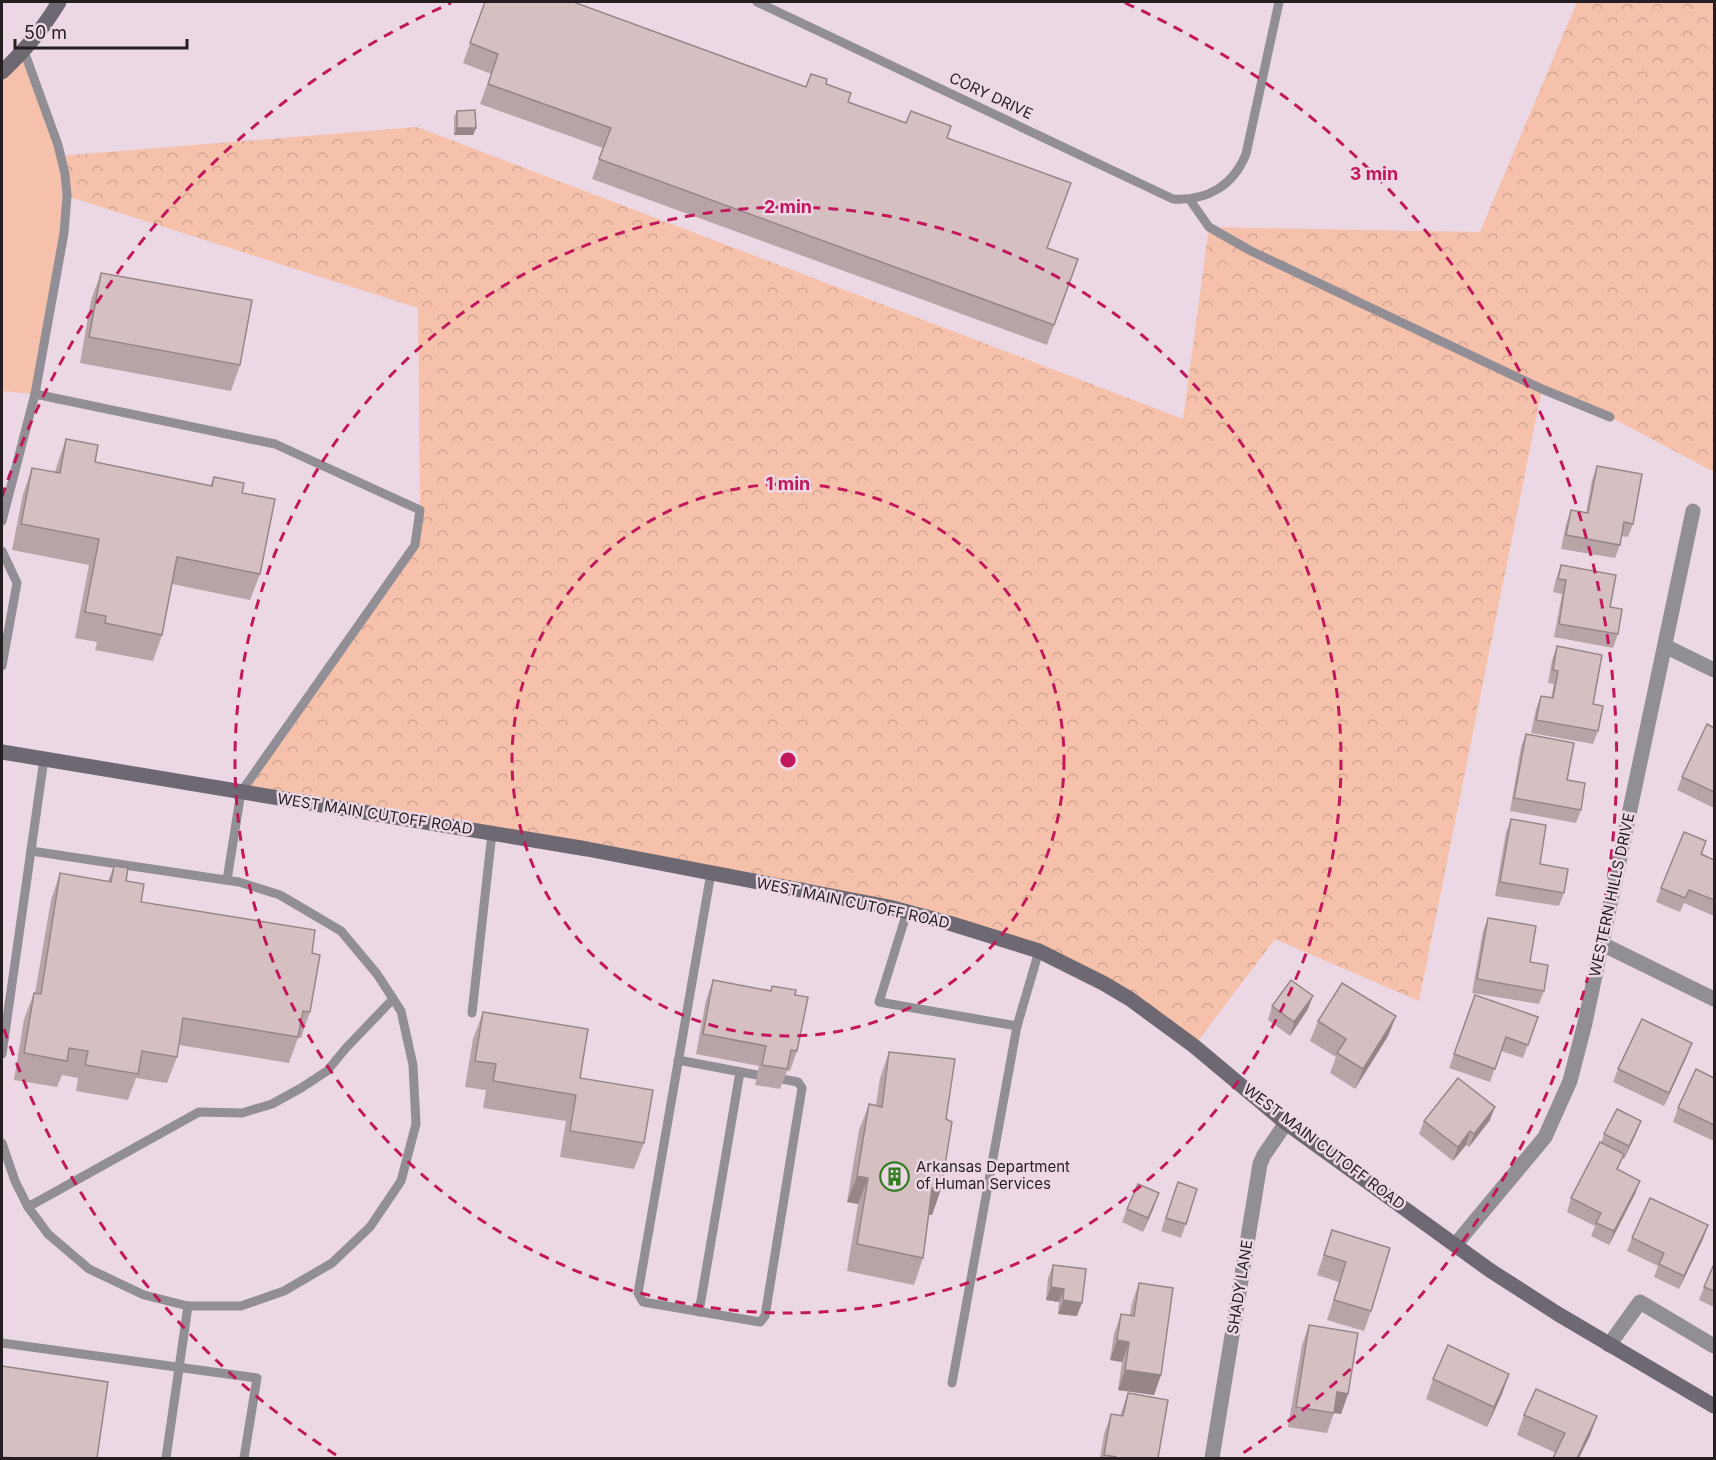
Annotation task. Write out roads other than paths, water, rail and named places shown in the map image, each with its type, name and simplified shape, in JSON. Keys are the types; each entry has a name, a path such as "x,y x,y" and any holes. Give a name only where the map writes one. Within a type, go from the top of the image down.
{"main road":[{"path":"2,72 24,51 59,2"},
{"name":"WEST MAIN CUTOFF ROAD","path":"2,752 587,849 907,912 1039,951 1130,999 1194,1046 1286,1123 1491,1271 1609,1345 1714,1406"}],"street":[{"name":"WESTERN HILLS DRIVE","path":"1455,1245 1545,1137 1570,1081 1585,1023 1693,511"},
{"path":"1665,646 1714,670"},
{"path":"1602,944 1714,999"},
{"name":"SHADY LANE","path":"1212,1458 1260,1164 1286,1123"},
{"path":"1609,1345 1640,1302 1714,1346"}],"lane":[{"name":"CORY DRIVE","path":"757,2 1173,199 1190,200"},
{"path":"1279,2 1242,165 1231,179 1216,190 1190,200 1209,226 1251,251 1542,389 1610,417"},
{"path":"2,521 35,394 64,233 67,196 65,174 58,145 24,51"},
{"path":"35,394 275,444 420,510 415,545 241,792 227,880"},
{"path":"2,551 17,583 2,666"},
{"path":"2,1054 44,759"},
{"path":"472,1013 492,833"},
{"path":"2,1143 15,1181 28,1207 48,1234 89,1269 144,1295 188,1306 241,1306 284,1291 332,1263 370,1227 401,1181 416,1124 413,1065 401,1011 377,974 341,931 280,895 239,882 31,851"},
{"path":"711,873 638,1293 643,1302 760,1322 765,1316 802,1088 798,1082 782,1079"},
{"path":"907,912 879,1002 1017,1026"},
{"path":"952,1383 1017,1026 1039,951"},
{"path":"28,1207 199,1112 242,1113 272,1104 301,1088 327,1071 393,999"},
{"path":"678,1060 757,1075"},
{"path":"699,1312 740,1072"},
{"path":"166,1458 188,1306"},
{"path":"2,1343 256,1378 244,1458"}],"place":[{"name":"Arkansas Department of Human Services","path":"895,1176"}]}
